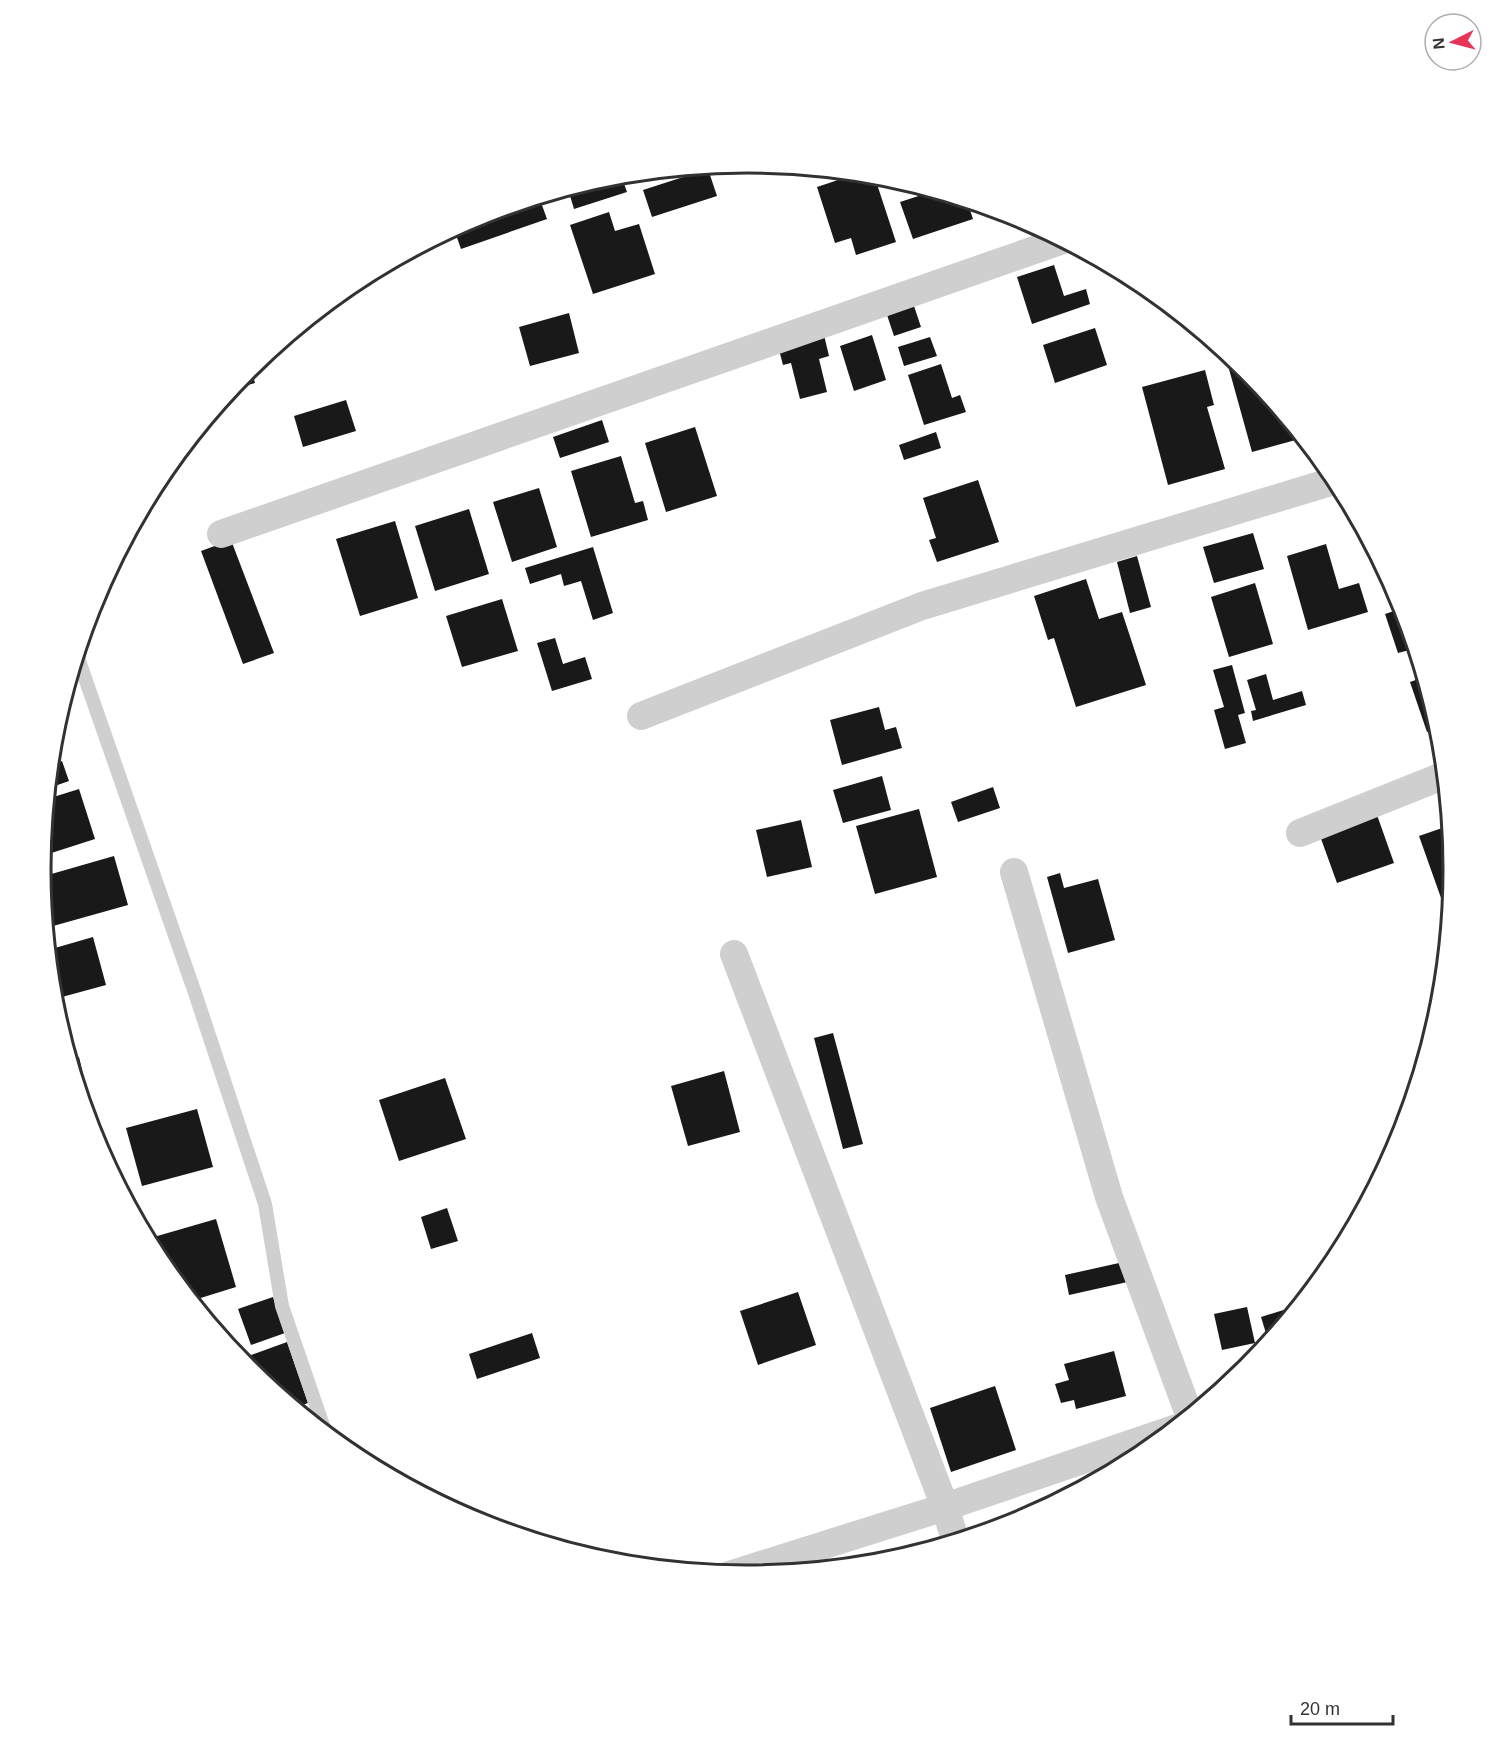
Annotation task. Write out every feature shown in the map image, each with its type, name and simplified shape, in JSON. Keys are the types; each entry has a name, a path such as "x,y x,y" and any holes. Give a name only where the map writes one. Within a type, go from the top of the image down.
{"street":[{"path":"221,534 1053,244"},
{"path":"641,716 922,606 1327,483"},
{"path":"1300,832 1438,779"},
{"path":"1014,872 1109,1197 1187,1409"},
{"path":"734,954 954,1534"},
{"path":"758,1566 945,1507 1151,1437"}],"lane":[{"path":"81,668 195,993 265,1204 282,1306 321,1421"}],"building":[{"path":"710,174 717,196 652,217 643,190 688,176"},
{"path":"840,179 877,185 896,242 856,255 851,238 835,243 817,187"},
{"path":"624,184 627,192 574,209 570,196"},
{"path":"921,195 970,210 973,219 913,239 900,202"},
{"path":"542,205 547,219 461,249 457,237"},
{"path":"609,212 615,231 639,224 655,274 593,294 570,225"},
{"path":"1054,265 1064,296 1086,289 1090,304 1032,324 1017,277"},
{"path":"913,303 921,327 894,336 886,312"},
{"path":"569,313 579,353 530,366 519,327"},
{"path":"1095,328 1107,365 1055,383 1043,345"},
{"path":"824,335 829,356 819,359 827,392 800,399 791,363 783,365 778,346"},
{"path":"872,335 886,380 854,391 840,346"},
{"path":"930,337 937,356 904,366 898,347"},
{"path":"941,364 952,398 960,395 966,412 924,425 908,375"},
{"path":"1229,369 1240,377 1296,440 1252,452"},
{"path":"1205,370 1214,405 1207,407 1225,469 1168,485 1142,387"},
{"path":"346,400 356,431 303,447 294,416"},
{"path":"602,420 609,442 560,458 553,437"},
{"path":"695,427 717,496 666,512 645,443"},
{"path":"936,432 941,448 904,460 899,445"},
{"path":"621,456 635,503 643,501 648,520 591,537 571,471"},
{"path":"978,480 999,542 937,562 929,540 936,538 923,498"},
{"path":"539,488 557,547 512,562 493,502"},
{"path":"469,509 489,574 435,591 415,526"},
{"path":"395,521 418,598 360,616 336,539"},
{"path":"1253,533 1264,569 1214,583 1203,547"},
{"path":"231,540 274,653 243,664 201,551"},
{"path":"1326,544 1339,589 1359,583 1368,612 1308,630 1287,556"},
{"path":"593,547 613,613 593,620 581,581 564,586 561,574 530,584 525,568"},
{"path":"1137,556 1151,607 1130,613 1117,562"},
{"path":"1086,579 1099,619 1122,612 1146,685 1076,707 1054,638 1048,640 1034,596"},
{"path":"1255,583 1273,644 1229,657 1211,597"},
{"path":"502,599 518,651 462,667 446,616"},
{"path":"1394,611 1408,650 1398,653 1385,614"},
{"path":"555,638 563,664 585,657 592,679 552,691 537,643"},
{"path":"1232,665 1245,713 1238,715 1246,743 1225,749 1214,710 1224,707 1213,670"},
{"path":"1266,674 1273,700 1302,691 1306,705 1253,721 1251,711 1256,710 1247,680"},
{"path":"1417,679 1430,731 1427,732 1410,682"},
{"path":"879,707 885,730 896,727 902,748 842,765 830,720"},
{"path":"62,761 69,781 56,785 57,779 60,762"},
{"path":"882,776 891,810 843,823 833,790"},
{"path":"993,787 1000,808 958,822 951,802"},
{"path":"79,789 95,839 51,853 55,796"},
{"path":"919,809 937,877 875,894 856,826"},
{"path":"1377,815 1394,863 1337,883 1320,836"},
{"path":"801,820 812,867 767,877 756,830"},
{"path":"1443,828 1443,904 1419,836"},
{"path":"114,856 128,905 53,926 51,874"},
{"path":"1060,873 1064,888 1098,879 1115,940 1068,953 1047,877"},
{"path":"93,937 106,985 63,997 56,948"},
{"path":"833,1033 863,1144 843,1149 814,1038"},
{"path":"79,1057 84,1078 84,1078"},
{"path":"724,1071 740,1132 688,1146 671,1086"},
{"path":"445,1078 466,1139 399,1161 379,1100"},
{"path":"197,1109 213,1167 142,1186 126,1128"},
{"path":"447,1208 458,1241 431,1249 421,1217"},
{"path":"216,1219 236,1287 199,1299 156,1236"},
{"path":"1128,1261 1132,1281 1069,1295 1065,1275"},
{"path":"798,1292 816,1345 758,1365 740,1311"},
{"path":"273,1297 285,1333 251,1345 238,1309"},
{"path":"1247,1307 1255,1343 1222,1350 1214,1314"},
{"path":"1288,1309 1266,1334 1261,1317"},
{"path":"532,1333 540,1358 477,1379 469,1354"},
{"path":"287,1342 308,1403 302,1405 288,1393 255,1362 251,1355"},
{"path":"1114,1351 1126,1396 1076,1409 1074,1400 1061,1403 1055,1384 1069,1380 1064,1364"},
{"path":"995,1386 1016,1450 951,1472 930,1408"}]}
